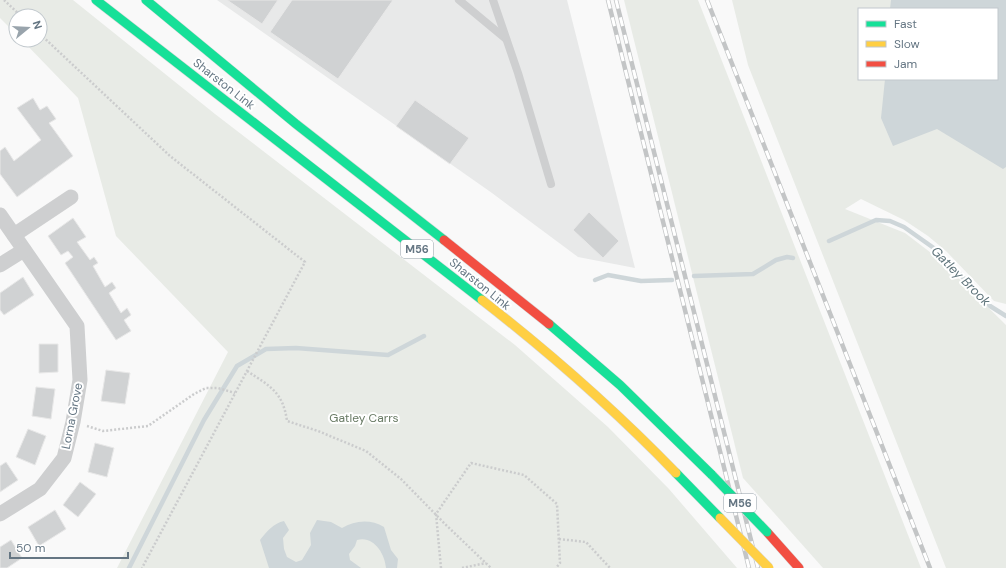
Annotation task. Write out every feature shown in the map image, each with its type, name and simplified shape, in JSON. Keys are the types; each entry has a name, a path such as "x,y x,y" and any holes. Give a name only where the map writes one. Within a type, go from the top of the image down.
{"highway":[{"name":"Sharston Link","path":"96,0 495,310 595,395 637,433 769,568"},
{"name":"Sharston Link","path":"146,0 296,124 511,292 620,385 768,532 799,568"}],"street":[{"path":"14,234 71,197"},
{"name":"Lorna Grove","path":"0,216 77,326 80,380 73,422 64,458 40,489 0,514"},
{"path":"0,265 24,250"}],"lane":[{"path":"459,0 507,39"},
{"path":"493,0 507,39 551,184"}],"path":[{"path":"4,0 12,8"},
{"path":"48,42 170,156 305,262 142,568"},
{"path":"247,371 272,388 285,406 286,421 318,431 366,451 401,479 491,568"},
{"path":"73,422 103,431 148,426 194,394 206,388 218,388 235,394"},
{"path":"441,568 436,514 471,463 524,475 557,504 560,563 556,568"},
{"path":"559,539 586,542 610,568"},
{"path":"462,568 473,564 486,563"}],"shaded area":[{"path":"217,0 567,0 635,268 578,257 492,193"},
{"path":"891,0 1006,0 1006,167 1003,169 937,129 893,146 881,118 885,80 998,80 998,8 890,8"},
{"path":"317,520 331,522 342,528 358,522 374,523 384,527 391,550 398,559 397,568 386,568 381,551 373,543 363,539 357,540 355,546 349,554 350,560 361,568 269,568 260,540 268,531 284,521 289,530 283,538 284,549 287,557 296,562 302,560 311,545 310,533"}],"green space":[{"name":"Gatley Carrs","path":"0,0 73,0 215,114 515,345 608,427 669,489 737,568 117,568 228,352 116,236 78,98 30,48 48,48 48,8 8,8 8,26 0,18"},
{"path":"624,0 698,0 921,568 823,568 743,478"},
{"path":"732,0 1006,0 1006,304 994,301 946,251 928,236 904,220 861,199 845,209 905,233 939,259 1006,325 1006,568 946,568 748,65"}],"building":[{"path":"227,0 278,0 262,24"},
{"path":"292,0 393,0 338,79 270,32"},
{"path":"33,98 40,110 47,106 56,119 49,123 73,156 17,197 0,174 0,151 5,147 14,161 41,140 17,108"},
{"path":"415,100 469,138 450,164 396,126"},
{"path":"589,212 619,241 603,258 573,230"},
{"path":"73,218 86,237 77,242 90,260 94,257 98,263 93,266 105,287 112,282 116,288 109,293 121,313 127,308 131,315 124,320 131,331 116,340 65,263 73,257 68,251 61,255 48,236"},
{"path":"23,277 34,295 4,315 0,310 0,293"},
{"path":"39,344 58,344 58,372 39,373"},
{"path":"106,370 130,373 125,404 101,401"},
{"path":"36,387 55,389 51,419 32,416"},
{"path":"28,429 46,436 35,465 16,457"},
{"path":"95,443 114,448 107,477 88,472"},
{"path":"6,462 18,480 0,492 0,466"},
{"path":"80,482 96,494 78,517 63,505"},
{"path":"55,510 66,529 39,546 28,527"},
{"path":"11,540 22,558 7,568 0,568 0,547"}],"waterway":[{"name":"Gatley Brook","path":"829,241 876,220 890,221 904,227 938,251 990,306 1006,316"},
{"name":"Gatley Brook","path":"694,276 753,274 776,260 787,257 793,258"},
{"path":"595,280 608,275 641,281 672,280"},
{"path":"129,568 204,420 237,366 266,349 296,348 388,355 424,336"}],"railway":[{"path":"608,0 749,568"},
{"path":"616,0 758,568"},
{"path":"707,0 930,568"}],"traffic: fast":[{"path":"96,0 482,300"},
{"path":"146,0 296,124 444,240"},
{"path":"549,324 620,385 712,475"},
{"path":"676,473 720,518"},
{"path":"712,475 767,532"}],"traffic: slow":[{"path":"482,300 582,383 630,427 676,473"},
{"path":"720,518 769,568"}],"traffic: jam":[{"path":"444,240 549,324"},
{"path":"767,532 799,568"}]}
